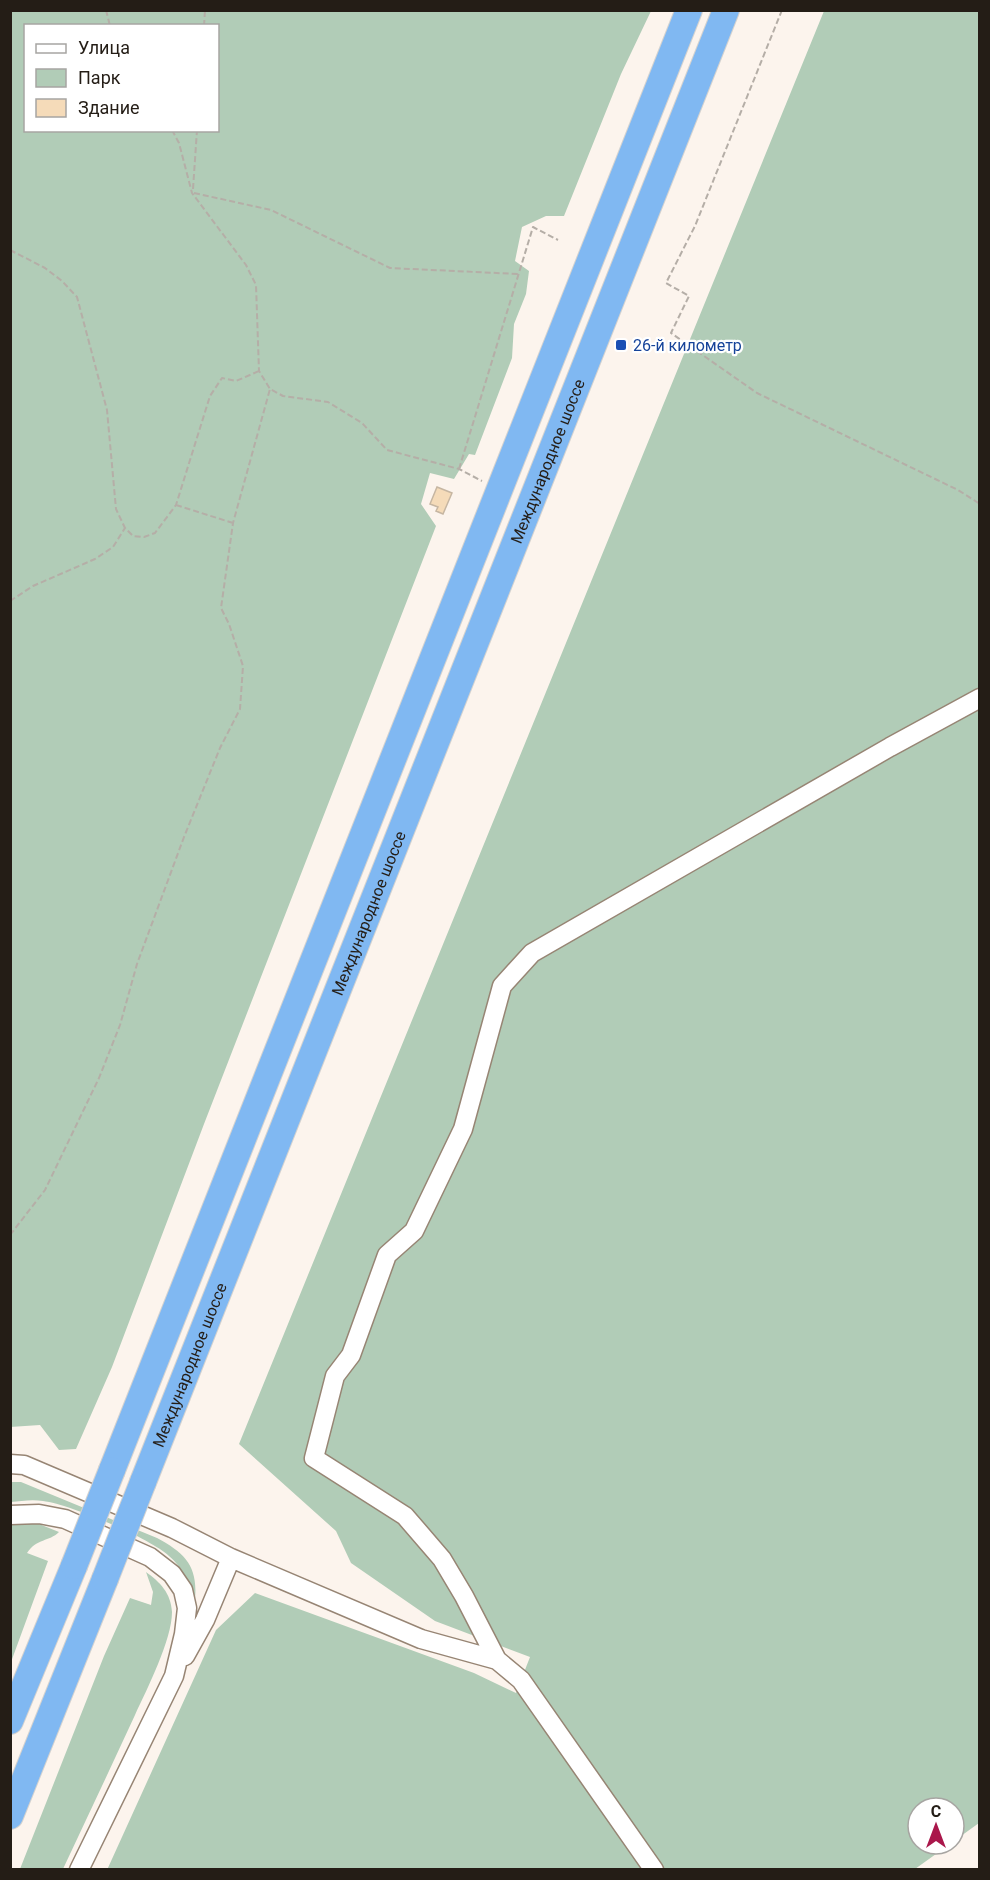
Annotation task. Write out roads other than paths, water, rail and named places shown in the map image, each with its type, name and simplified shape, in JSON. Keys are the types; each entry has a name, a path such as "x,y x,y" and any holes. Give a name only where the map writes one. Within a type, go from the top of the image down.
{"highway":[{"name":"Международное шоссе","path":"10,1721 74,1566 689,10"},
{"name":"Международное шоссе","path":"10,1816 726,10"}],"street":[{"path":"654,1869 520,1680 497,1660 442,1559 405,1516 314,1458 335,1376 351,1355 387,1255 414,1231 463,1129 502,986 532,953 890,747 980,698"},
{"path":"10,1464 24,1465 172,1528 231,1558 421,1639 497,1660"},
{"path":"10,1515 39,1514 65,1519 150,1557 172,1574 183,1590 187,1608 184,1634 174,1676"},
{"path":"79,1869 174,1676 205,1620 231,1558"}],"place":[{"name":"26-й километр","path":"621,345"}]}
